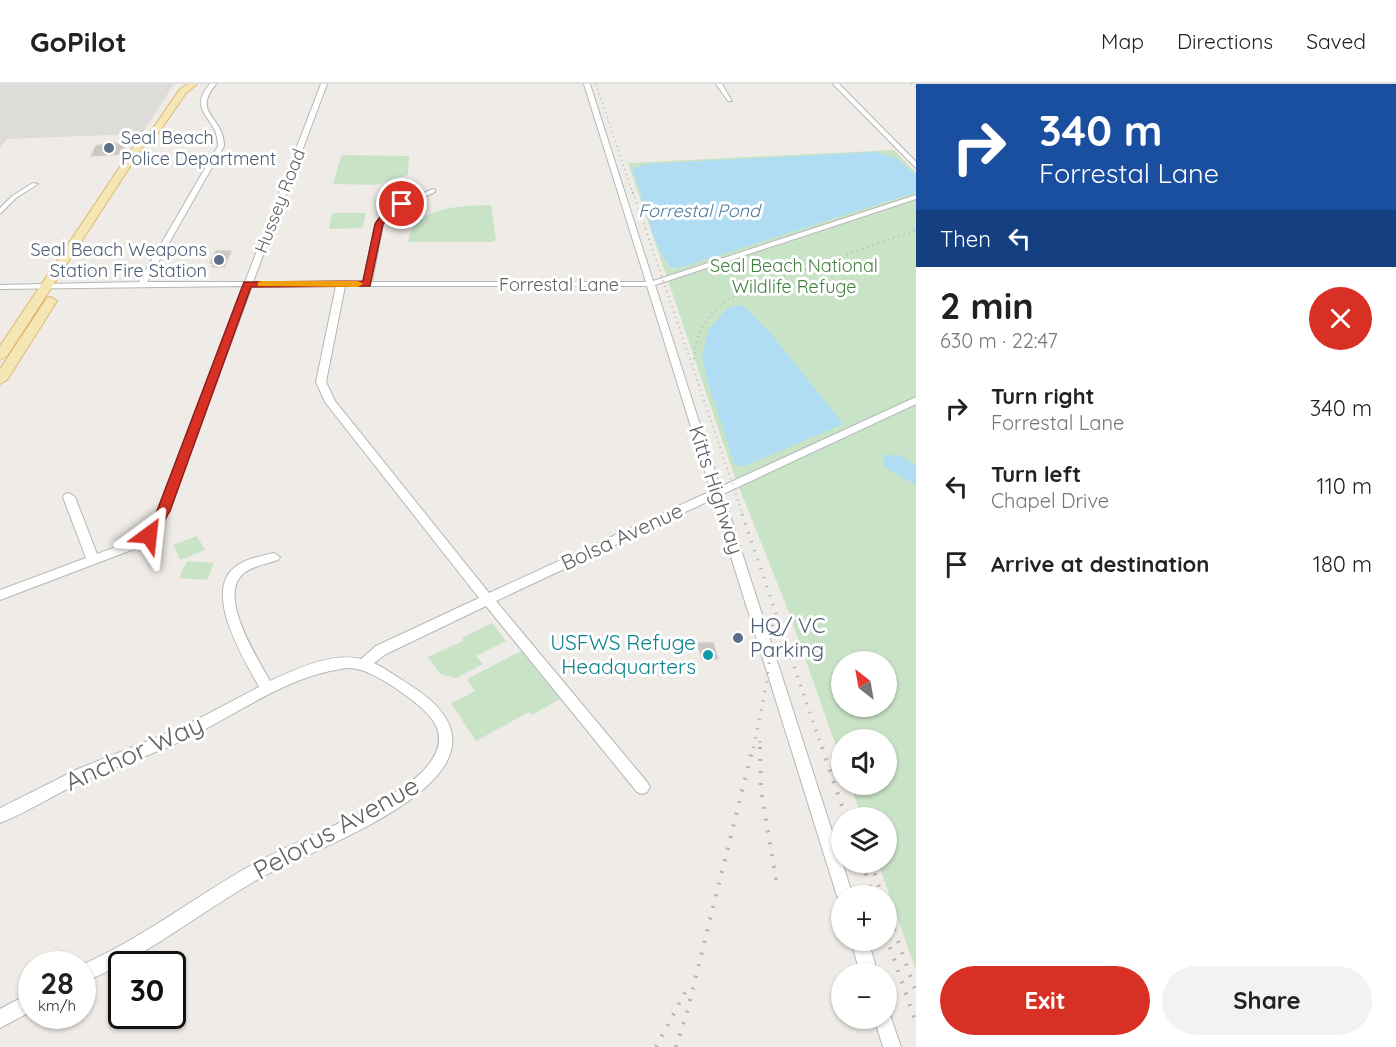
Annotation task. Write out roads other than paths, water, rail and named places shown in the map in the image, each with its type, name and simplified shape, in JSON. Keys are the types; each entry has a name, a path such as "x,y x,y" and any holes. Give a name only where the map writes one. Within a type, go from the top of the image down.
{"main road":[{"path":"0,380 55,284 141,143 152,136 183,88 193,84"},
{"path":"0,356 55,284"}],"street":[{"path":"144,282 221,146 220,134 202,105 202,98 213,84"},
{"name":"Hussey Road","path":"0,595 138,543 149,535 158,523 324,84"},
{"name":"Kitts Highway","path":"587,84 842,885"},
{"path":"719,84 730,100"},
{"path":"837,84 916,166"},
{"path":"0,212 14,197 35,184"},
{"path":"367,284 379,224 384,216 402,204 433,191"},
{"name":"Forrestal Lane","path":"55,284 144,282 184,284 651,284 916,197"},
{"path":"0,281 55,284"},
{"path":"0,287 55,284"},
{"name":"Forrestal Lane","path":"55,284 163,288 184,284"},
{"path":"340,284 321,382 325,393 487,599 642,787"},
{"name":"Bolsa Avenue","path":"364,664 381,650 487,599 916,400"},
{"path":"69,497 93,560"},
{"path":"274,557 237,572 231,583 229,602 241,639 268,690 316,669 344,662 364,664"},
{"name":"Pelorus Avenue","path":"96,967 133,950 256,871 395,802 432,774 441,761 445,745 445,729 442,720 426,702 364,664"},
{"name":"Anchor Way","path":"0,816 67,781 187,731 268,690"},
{"path":"0,1019 18,1009"},
{"path":"886,1029 892,1047"}],"water":[{"name":"Forrestal Pond","path":"874,152 897,158 916,176 916,192 679,268 670,267 657,245 632,169 646,164"},
{"path":"742,305 767,329 843,424 745,466 735,465 702,358 708,331 727,308"},
{"path":"884,455 899,455 916,466 916,485 884,467"}],"railway":[{"path":"596,84 633,194"},
{"path":"911,84 916,88"},
{"path":"633,192 743,515"},
{"path":"694,359 701,329 720,306 737,294 916,230"},
{"path":"742,514 822,748"},
{"path":"753,748 767,680 773,611"},
{"path":"760,741 760,747"},
{"path":"676,1047 687,1012 753,747"},
{"path":"760,747 761,791 777,885"},
{"path":"822,747 842,807"},
{"path":"866,873 869,885"},
{"path":"875,873 878,885"},
{"path":"897,938 916,992"},
{"path":"891,951 916,1023"},
{"path":"656,1047 687,989"}],"place":[{"name":"Seal Beach Police Department","path":"109,148"},
{"name":"Seal Beach Weapons Station Fire Station","path":"219,260"},
{"name":"HQ/ VC Parking","path":"738,638"},
{"name":"USFWS Refuge Headquarters","path":"708,655"}],"park label":[{"name":"Seal Beach National Wildlife Refuge","path":"794,276"}]}
